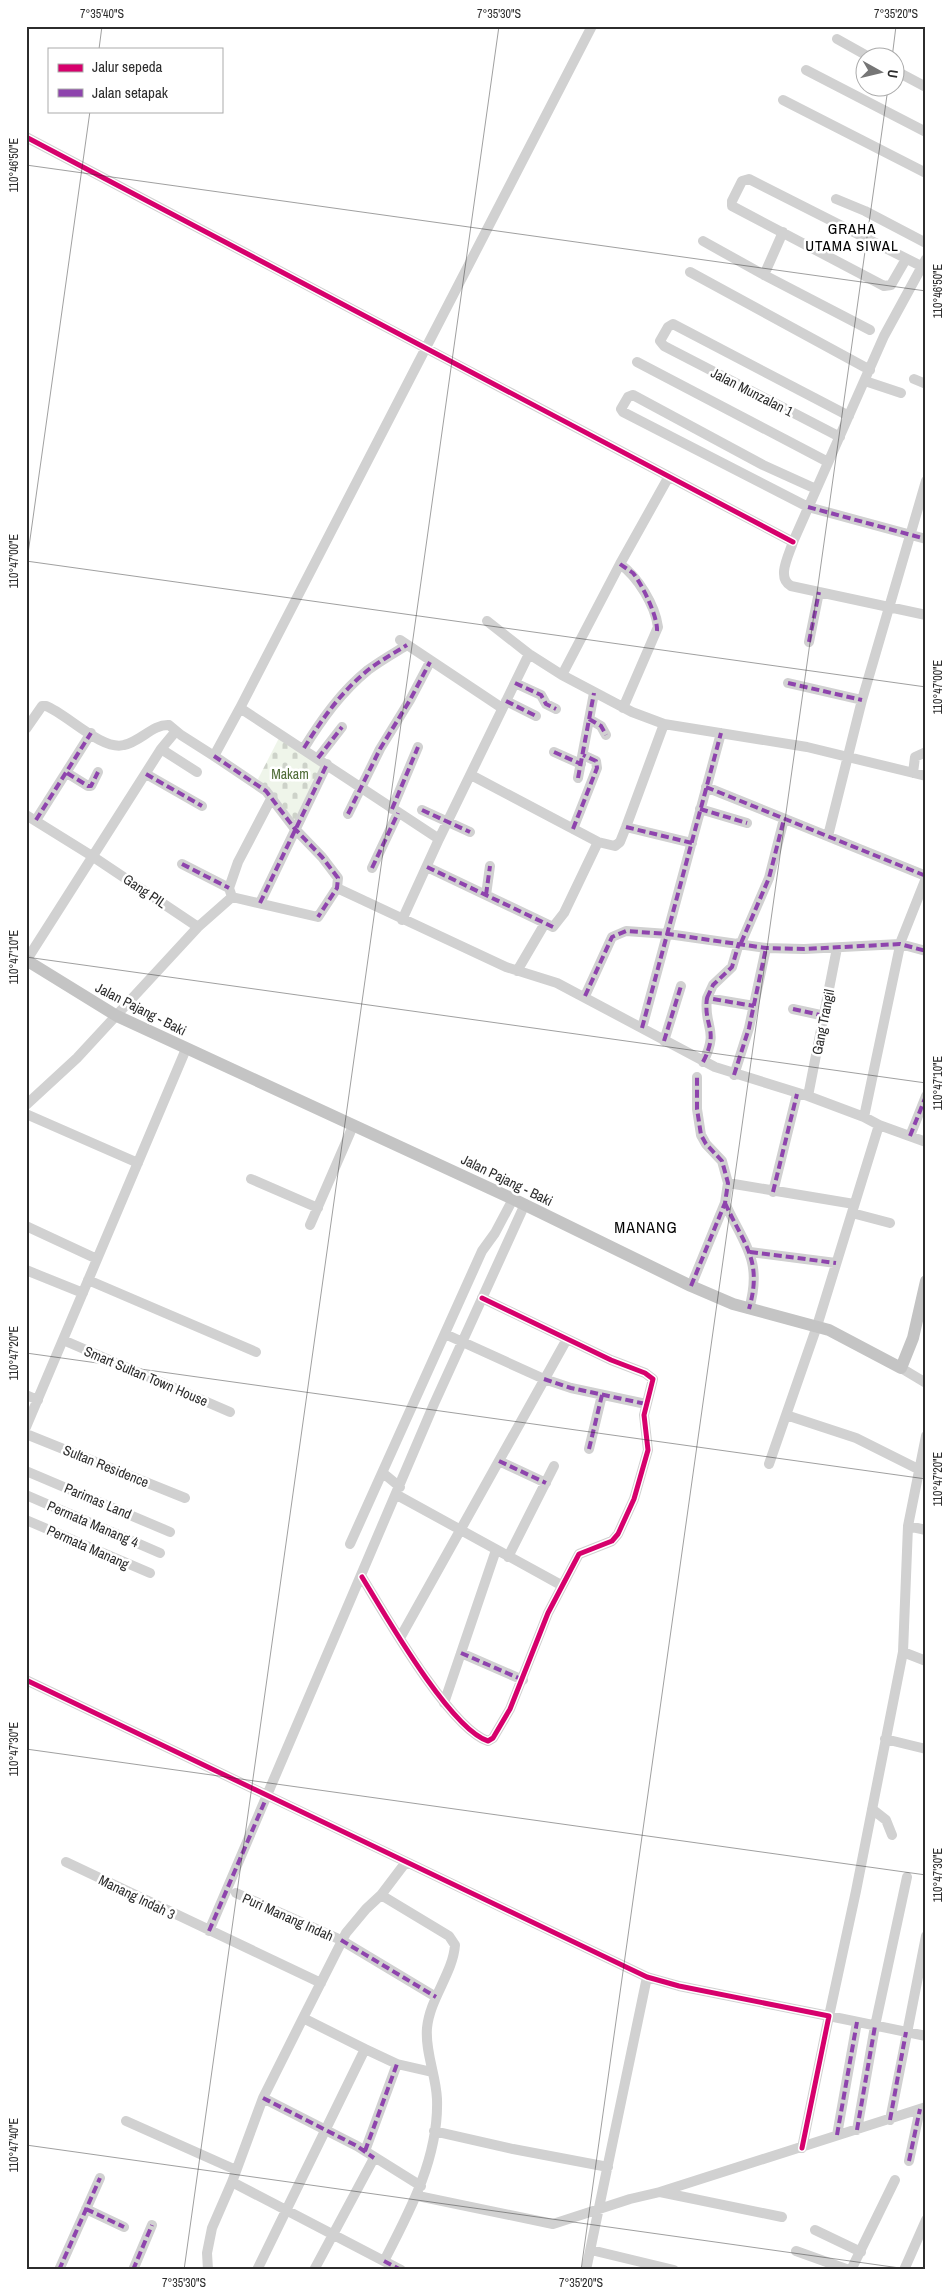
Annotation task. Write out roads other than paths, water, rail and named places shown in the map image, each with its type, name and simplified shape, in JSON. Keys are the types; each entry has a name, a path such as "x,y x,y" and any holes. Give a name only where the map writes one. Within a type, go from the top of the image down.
{"main road":[{"name":"Jalan Pajang - Baki","path":"26,961 117,1016 525,1204 692,1286 749,1309 838,1333 902,1368"},
{"path":"902,1368 913,1338 926,1281"}],"street":[{"path":"214,756 426,350 592,26"},
{"path":"837,39 854,48"},
{"path":"806,70 926,132"},
{"path":"904,75 926,87"},
{"path":"783,100 926,173"},
{"path":"26,137 792,542"},
{"path":"906,259 891,285 884,286 732,206 732,201 742,181 749,179 906,259 924,263 884,336 792,542 783,576 785,582 790,586 926,615"},
{"path":"836,198 926,243"},
{"path":"764,275 783,232"},
{"path":"703,241 870,330"},
{"path":"690,272 870,370"},
{"name":"Jalan Munzalan 1","path":"840,437 664,346 660,341 668,327 673,324 849,416"},
{"path":"637,362 828,462"},
{"path":"914,379 926,384"},
{"path":"865,381 901,393"},
{"path":"816,489 763,465 633,394 628,397 621,409 623,412 808,507 926,539"},
{"path":"562,675 620,564 668,478"},
{"path":"828,836 846,757 888,606 926,481"},
{"path":"620,564 632,573 644,591 658,628 623,708"},
{"path":"809,642 818,592"},
{"path":"487,621 530,654 562,675 623,708 664,724 807,747 926,776"},
{"path":"304,748 335,701 368,670 403,642 430,662 504,704 536,716"},
{"path":"402,920 439,839 530,654"},
{"path":"348,814 380,749 410,700 430,662"},
{"path":"516,683 541,695 548,706 556,709"},
{"path":"788,683 862,700"},
{"path":"578,778 594,693"},
{"path":"26,729 42,706 46,706 107,743 119,746 126,745 161,726 169,725 258,783 272,797 295,829 322,857 338,878 337,888 318,917 260,903 230,892 182,864"},
{"path":"240,708 304,748 360,788 439,839"},
{"path":"589,719 601,726 606,735"},
{"path":"471,775 598,842 616,845 620,842 626,827 664,724"},
{"path":"318,758 342,727"},
{"path":"26,961 161,749 176,731"},
{"path":"36,820 91,733"},
{"path":"642,1028 721,733"},
{"path":"372,868 418,747"},
{"path":"161,749 197,772"},
{"path":"554,752 582,760 596,761 597,768 573,829"},
{"path":"913,773 916,757 926,752"},
{"path":"260,903 327,764"},
{"path":"67,773 90,786 98,772"},
{"path":"146,774 202,806"},
{"path":"706,787 926,877 901,941 864,1117"},
{"path":"26,1105 117,1016 230,892 238,862 272,797"},
{"path":"700,809 747,822"},
{"path":"422,810 470,832"},
{"name":"Gang PIL","path":"26,815 92,856 198,927"},
{"path":"702,1062 710,1048 712,1036 706,1006 707,998 713,985 732,967 769,878 784,819"},
{"path":"626,827 692,843"},
{"path":"427,867 544,925 553,927 557,925 582,878 598,842"},
{"path":"486,895 490,866"},
{"path":"337,888 402,920 517,972 549,979 585,996 702,1062 734,1075 808,1096 926,1142"},
{"path":"517,972 544,925"},
{"path":"585,996 612,937 617,933 626,931 742,940 766,948 838,948 901,941 926,951"},
{"path":"734,1075 754,1006 766,948"},
{"name":"Gang Trangil","path":"808,1096 838,948"},
{"path":"664,1041 681,986"},
{"path":"707,998 754,1006"},
{"path":"793,1008 825,1016"},
{"path":"26,1427 186,1049"},
{"path":"692,1286 725,1202 728,1183 722,1160 706,1144 701,1135 697,1109 697,1077"},
{"path":"773,1192 797,1094"},
{"path":"910,1136 926,1096"},
{"path":"26,1114 138,1163"},
{"path":"769,1464 817,1326 879,1125"},
{"path":"310,1225 353,1126"},
{"path":"251,1179 318,1208"},
{"path":"728,1183 853,1208 890,1223"},
{"path":"350,1544 482,1251 495,1233 513,1199"},
{"path":"725,1202 750,1252 754,1290 749,1309"},
{"path":"209,1931 462,1342 525,1204"},
{"path":"26,1226 97,1260"},
{"path":"750,1252 836,1263"},
{"path":"26,1270 83,1293"},
{"path":"88,1280 256,1352"},
{"path":"362,1577 444,1703 461,1722 488,1741 492,1738 510,1709 548,1613 561,1585 579,1554 584,1550 606,1544 618,1534 634,1499 648,1450 644,1415 653,1379 645,1373 611,1360 482,1298"},
{"path":"445,1334 544,1379 602,1395 646,1404"},
{"path":"400,1638 567,1339"},
{"name":"Smart Sultan Town House","path":"63,1340 230,1412"},
{"path":"902,1368 926,1383"},
{"path":"26,1395 38,1400"},
{"path":"589,1449 602,1395"},
{"path":"786,1415 856,1438 918,1469"},
{"name":"Sultan Residence","path":"26,1434 186,1498"},
{"path":"802,2148 872,1809 902,1652 908,1526 926,1436"},
{"path":"499,1461 546,1483"},
{"path":"508,1556 554,1466"},
{"name":"Parimas Land","path":"26,1471 170,1532"},
{"path":"383,1473 398,1491 460,1531 561,1585"},
{"name":"Permata Manang 4","path":"26,1495 160,1553"},
{"name":"Permata Manang","path":"26,1520 150,1574"},
{"path":"908,1526 926,1530"},
{"path":"444,1703 496,1550"},
{"path":"902,1652 926,1661"},
{"path":"461,1653 523,1680"},
{"path":"26,1680 268,1794 647,1977 679,1986 926,2036"},
{"path":"886,1739 926,1749"},
{"path":"872,1809 886,1820 892,1835"},
{"name":"Manang Indah 3","path":"66,1862 321,1983"},
{"path":"208,2270 208,2241 263,2098 341,1940 366,1909 381,1895 406,1862"},
{"path":"857,2130 875,2026 907,1877"},
{"name":"Puri Manang Indah","path":"236,1893 341,1940 436,1997"},
{"path":"381,1895 454,1941 455,1949 436,1997 427,2028 437,2099 434,2131 419,2191 384,2261"},
{"path":"890,2120 926,1936"},
{"path":"586,2270 647,1977"},
{"path":"303,2018 397,2064 432,2072"},
{"path":"837,2135 857,2022"},
{"path":"257,2270 365,2049"},
{"path":"365,2151 397,2064"},
{"path":"263,2098 365,2151 419,2191 553,2224 802,2148 923,2108"},
{"path":"909,2161 923,2108"},
{"path":"126,2121 236,2170"},
{"path":"434,2131 513,2149 608,2167"},
{"path":"314,2270 374,2158"},
{"path":"59,2270 100,2178"},
{"path":"796,2251 850,2270 861,2252 895,2180"},
{"path":"232,2182 401,2270"},
{"path":"660,2192 782,2217"},
{"path":"86,2209 124,2227"},
{"path":"904,2270 926,2220"},
{"path":"133,2270 152,2225"},
{"path":"815,2230 861,2252"},
{"path":"590,2250 674,2270"}],"district":[{"name":"GRAHA UTAMA SIWAL","path":"852,236"},
{"name":"MANANG","path":"646,1227"}],"park label":[{"name":"Makam","path":"290,774"}]}
